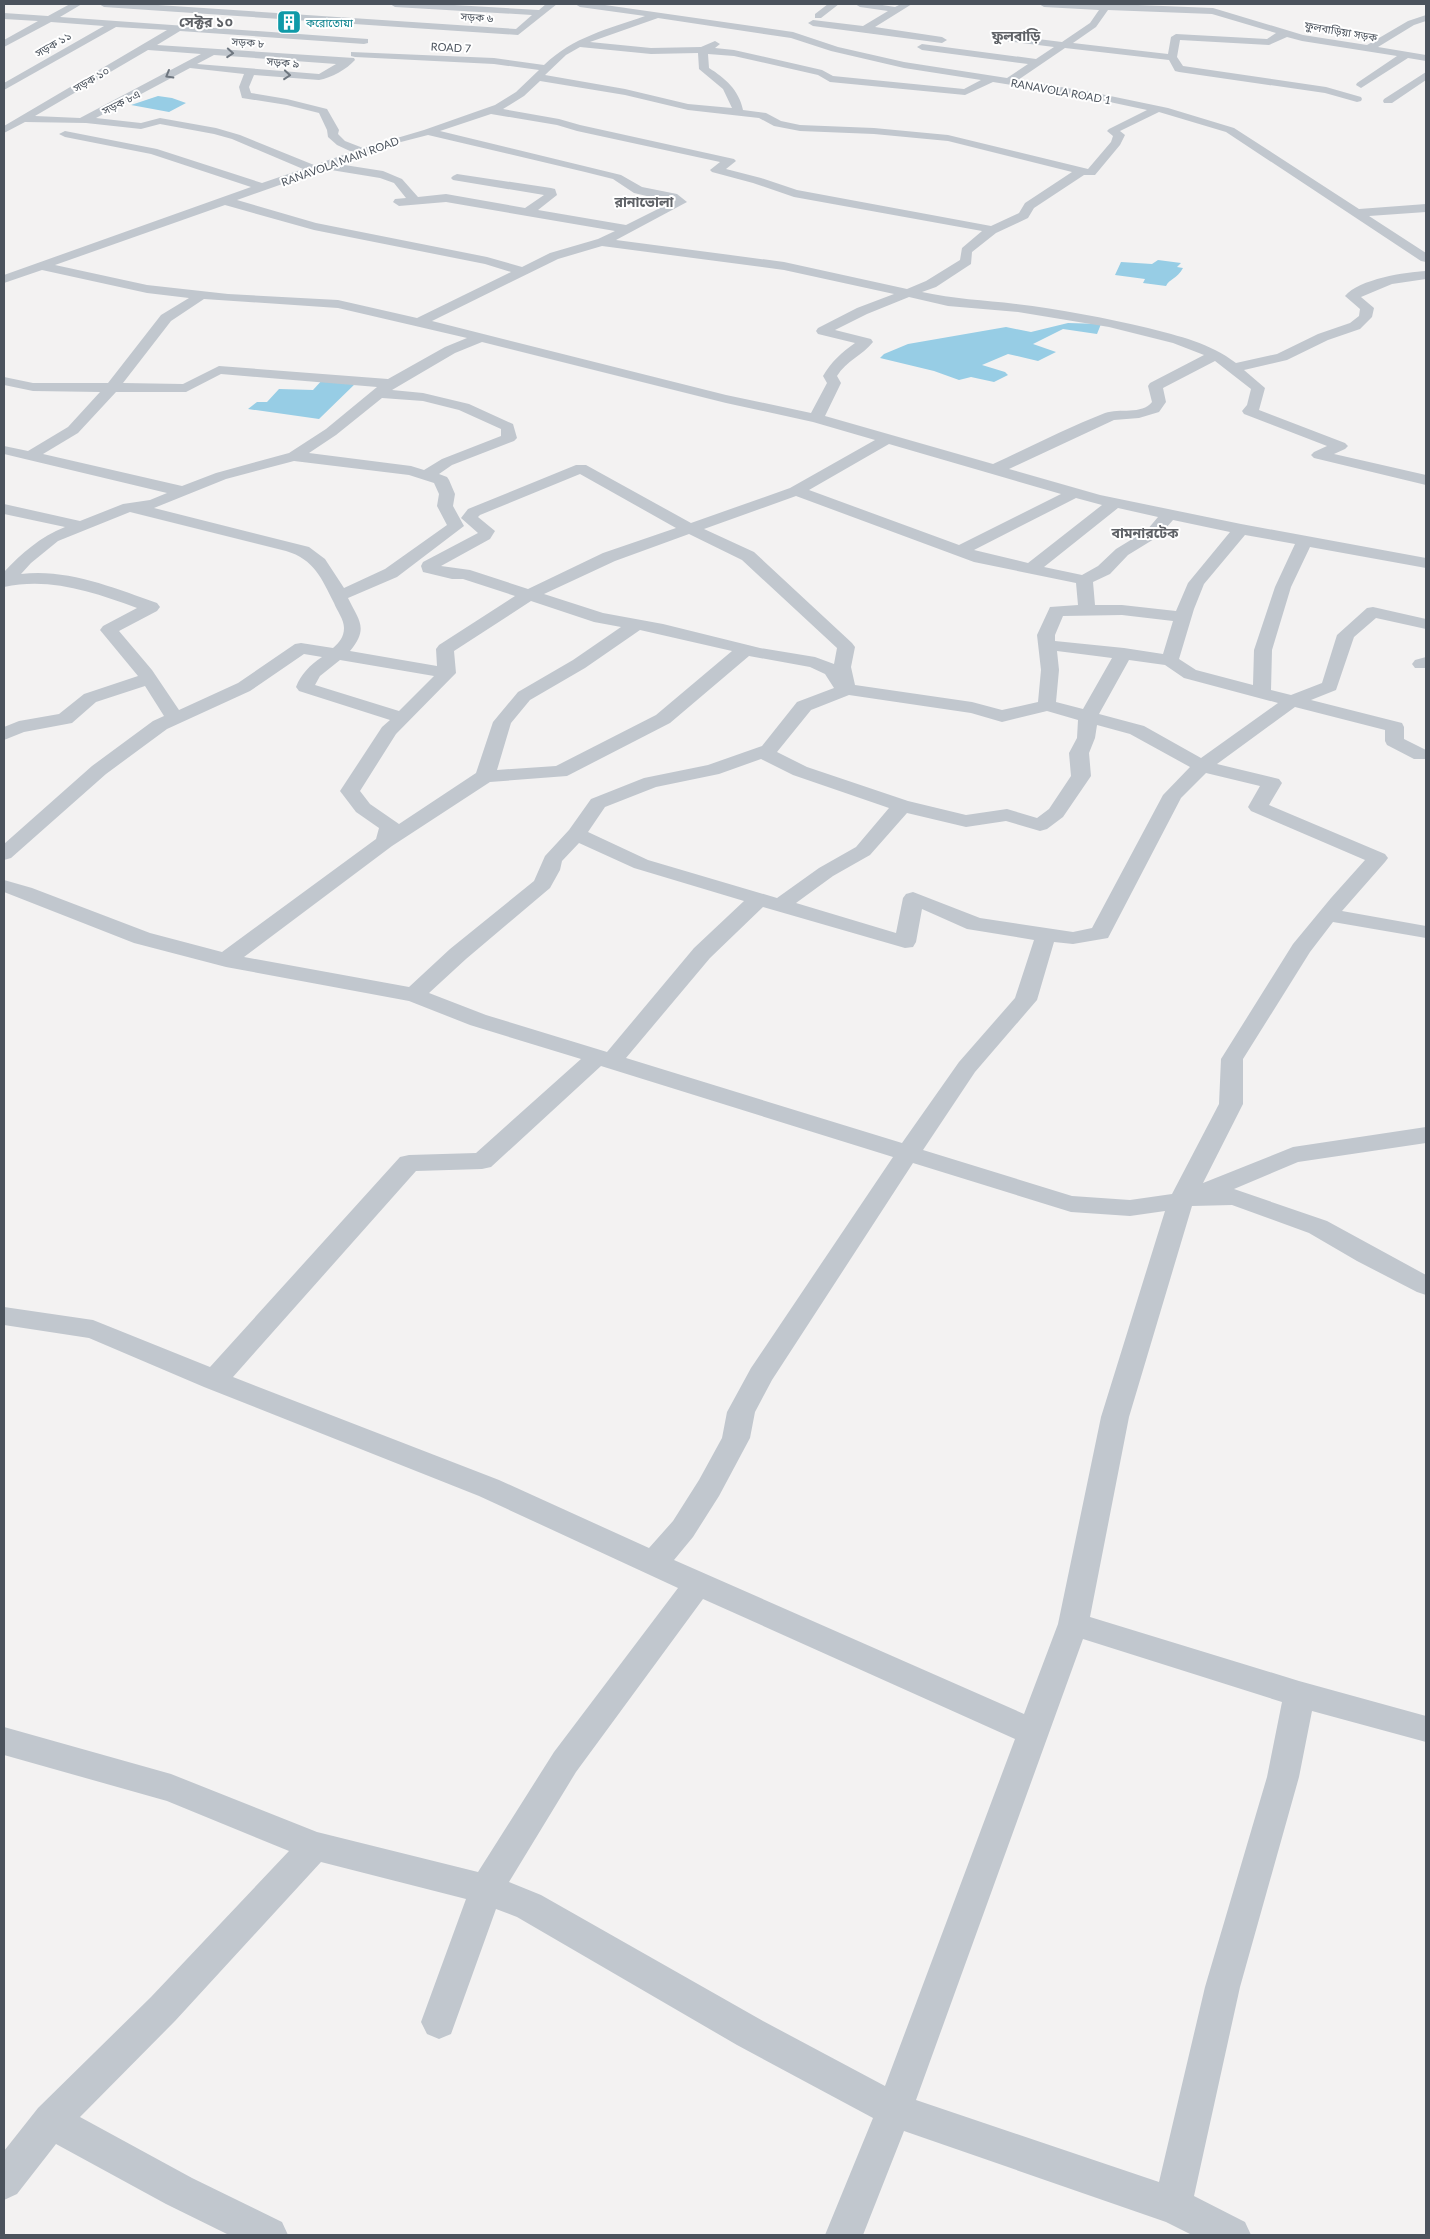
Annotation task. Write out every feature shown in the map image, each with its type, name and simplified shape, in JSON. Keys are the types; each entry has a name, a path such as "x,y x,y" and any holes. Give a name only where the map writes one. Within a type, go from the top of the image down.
{"street":[{"path":"4,44 77,4"},
{"name":"সড়ক ৬","path":"104,4 518,32 540,13"},
{"path":"395,4 540,13 552,4"},
{"name":"RANAVOLA ROAD 1","path":"585,4 793,35 834,49 904,64 1158,109 1230,130 1426,258"},
{"path":"636,11 650,4"},
{"path":"834,4 816,19 865,29 942,40"},
{"path":"860,4 897,10"},
{"path":"865,29 907,4"},
{"name":"ফুলবাড়িয়া সড়ক","path":"1050,4 1205,7 1302,38 1426,58"},
{"path":"1008,82 1093,25 1106,6"},
{"name":"RANAVOLA MAIN ROAD","path":"4,279 363,152 428,132 489,110 520,94 562,53 578,44 660,14"},
{"path":"4,16 364,41"},
{"path":"1368,49 1411,23 1426,18"},
{"name":"সড়ক ১১","path":"4,87 114,24"},
{"name":"সড়ক ১০","path":"4,130 178,28"},
{"path":"436,59 466,28"},
{"path":"703,50 752,28"},
{"path":"1288,33 1277,36 1269,42 1176,37 1172,57 1179,70 1326,90 1357,99"},
{"path":"1005,38 1172,57"},
{"name":"সড়ক ৯","path":"186,66 318,77 325,76 351,58 364,41"},
{"path":"578,44 651,51 703,50 757,57 766,61 822,73 830,79 965,92 992,79"},
{"path":"1135,53 1142,44"},
{"name":"সড়ক ৮","path":"147,47 351,58"},
{"path":"920,47 1039,62"},
{"path":"703,50 704,69 733,93 738,112"},
{"name":"সড়ক ৮এ","path":"22,119 76,122 86,120 212,52"},
{"path":"1361,85 1406,55"},
{"name":"ROAD 7","path":"351,58 494,61 546,68"},
{"path":"250,72 244,87 246,96 287,102 323,111 333,130 332,135 341,143 363,152"},
{"path":"1388,101 1426,75"},
{"path":"537,77 625,92 688,107 762,115 778,124 800,128 948,138 1091,173 1116,143 1119,135 1113,131 1116,127 1134,121 1158,109"},
{"path":"489,110 559,122 586,130 730,161 716,170 794,193 994,230"},
{"path":"86,120 141,126 160,121 216,131 321,168 383,175 401,182 412,192 626,230"},
{"path":"420,322 554,256 602,242 681,202 673,197 638,190 618,177 428,132"},
{"path":"65,134 153,151 264,188"},
{"path":"503,160 520,154"},
{"path":"443,185 476,167"},
{"path":"816,418 834,382 830,376 835,367 851,351 866,342 823,331 862,311 931,284 966,261 966,251 980,237 1009,220 1024,216 1029,206 1082,171"},
{"path":"457,178 551,192 551,195 527,212"},
{"path":"399,202 412,192"},
{"path":"226,201 314,226 487,261 522,271"},
{"path":"1356,213 1426,208"},
{"path":"602,242 784,266 948,302 1018,308 1100,321 1178,340 1216,355 1258,388 1254,406 1249,411 1340,446 1319,455 1426,480"},
{"path":"42,266 147,289 202,296 338,304 482,337 726,399 816,418 885,440 1114,503 1241,529 1426,563"},
{"path":"1234,368 1282,357 1323,337 1355,326 1365,317 1367,308 1352,296 1370,286 1406,276 1426,275"},
{"path":"30,456 73,430 112,386 166,318 202,296"},
{"path":"4,582 25,559 52,538 129,507 153,504 221,476 294,456 331,432 384,388 450,350 482,337"},
{"path":"993,470 1111,416 1139,414 1154,410 1159,402 1155,386 1216,355"},
{"path":"4,381 33,387 112,386 186,388 220,370 384,388 464,407 508,427 509,438 447,462 427,475"},
{"path":"385,842 390,826 363,808 350,791 389,731 447,673 445,649 527,596 609,557 796,490 885,440"},
{"path":"4,450 181,491"},
{"path":"294,456 330,459 427,475 441,480 447,494 445,506 456,526 391,573 340,596"},
{"path":"581,468 690,529 748,556 846,647 842,667 847,689 839,682 832,670 815,662 746,649 637,624 600,618 527,596 464,574 452,574 429,568 429,566 484,536 486,531 470,518 474,512 581,468"},
{"path":"796,490 980,558 1084,580 1104,570 1122,552 1153,533 1169,514"},
{"path":"960,551 1074,493"},
{"path":"1032,569 1114,503"},
{"path":"129,507 230,531 308,553 320,564 340,596 352,622 353,632 349,641 305,682 305,687 403,718"},
{"path":"4,509 82,526"},
{"path":"1170,662 1182,617 1196,583 1241,529"},
{"path":"1262,693 1263,650 1283,587 1305,541"},
{"path":"4,582 36,578 95,587 151,607 109,630 149,679 175,718"},
{"path":"1084,580 1087,607"},
{"path":"1047,705 1050,670 1046,635 1056,610 1122,610 1182,617"},
{"path":"576,834 641,864 782,904 905,942 913,898 975,924 1073,938 1100,934 1173,796 1202,766 1292,701 1330,686 1346,635 1373,612 1426,624"},
{"path":"485,776 502,722 524,696 579,664 637,624"},
{"path":"1047,646 1124,653 1170,662 1190,674 1395,727 1394,741 1421,755"},
{"path":"4,854 99,770 160,725 244,687 302,648 447,673"},
{"path":"226,960 385,842 485,776 560,772 663,719 746,649"},
{"path":"762,752 800,771 902,806 966,821 1007,814 1040,825 1056,813 1081,776 1079,753 1086,738 1088,717 1104,685 1124,653"},
{"path":"4,734 19,727 65,720 90,698 149,679"},
{"path":"414,995 458,954 543,884 550,870 552,860 576,834 598,803 651,782 712,770 769,750 804,706 847,689 972,708 1002,716 1047,705 1137,730 1202,766 1272,782 1258,807 1378,858 1301,949 1232,1060 1231,1104 1181,1201 1115,1417 1073,1624 894,2110 844,2235"},
{"path":"782,904 826,872 863,850 902,806"},
{"path":"4,886 25,892 142,938 226,960 414,995 478,1020 1071,1204 1130,1208 1234,1196 1318,1227 1366,1255 1426,1286"},
{"path":"214,1380 409,1164 465,1160 482,1161 604,1059 702,952 760,898"},
{"path":"1328,915 1426,932"},
{"path":"654,1564 683,1529 709,1488 736,1438 741,1412 762,1375 862,1220 967,1067 1026,1000 1046,935"},
{"path":"1181,1201 1292,1155 1426,1135"},
{"path":"4,1316 92,1329 214,1380 489,1488 698,1584 1034,1733"},
{"path":"439,2022 486,1889 565,1762 698,1584"},
{"path":"1073,1624 1299,1694 1426,1729"},
{"path":"1173,2206 1220,2000 1242,1915 1288,1760 1299,1694"},
{"path":"4,1741 171,1788 315,1846 486,1889 529,1906 750,2033 894,2110 1173,2206 1232,2235"},
{"path":"4,2181 51,2121 163,2009 315,1846"},
{"path":"51,2121 179,2190 231,2226 269,2235"}],"water":[{"path":"158,96 186,103 169,112 131,105"},
{"path":"1158,260 1181,263 1177,267 1183,268 1166,286 1143,283 1145,279 1115,275 1121,262 1152,264"},
{"path":"1068,323 1101,324 1097,334 1063,329 1033,344 1056,352 1038,361 1008,354 982,365 1005,372 1008,375 994,382 971,377 959,380 934,371 880,358 884,354 908,344 1006,327 1031,332"},
{"path":"324,378 357,382 319,419 248,409 257,402 267,402 279,389 313,390"}],"place":[{"name":"করোতোয়া","path":"289,22"}],"district":[{"name":"সেক্টর ১০","path":"206,21"},
{"name":"ফুলবাড়ি","path":"1016,35"},
{"name":"রানাভোলা","path":"644,201"},
{"name":"বামনারটেক","path":"1145,532"}]}
